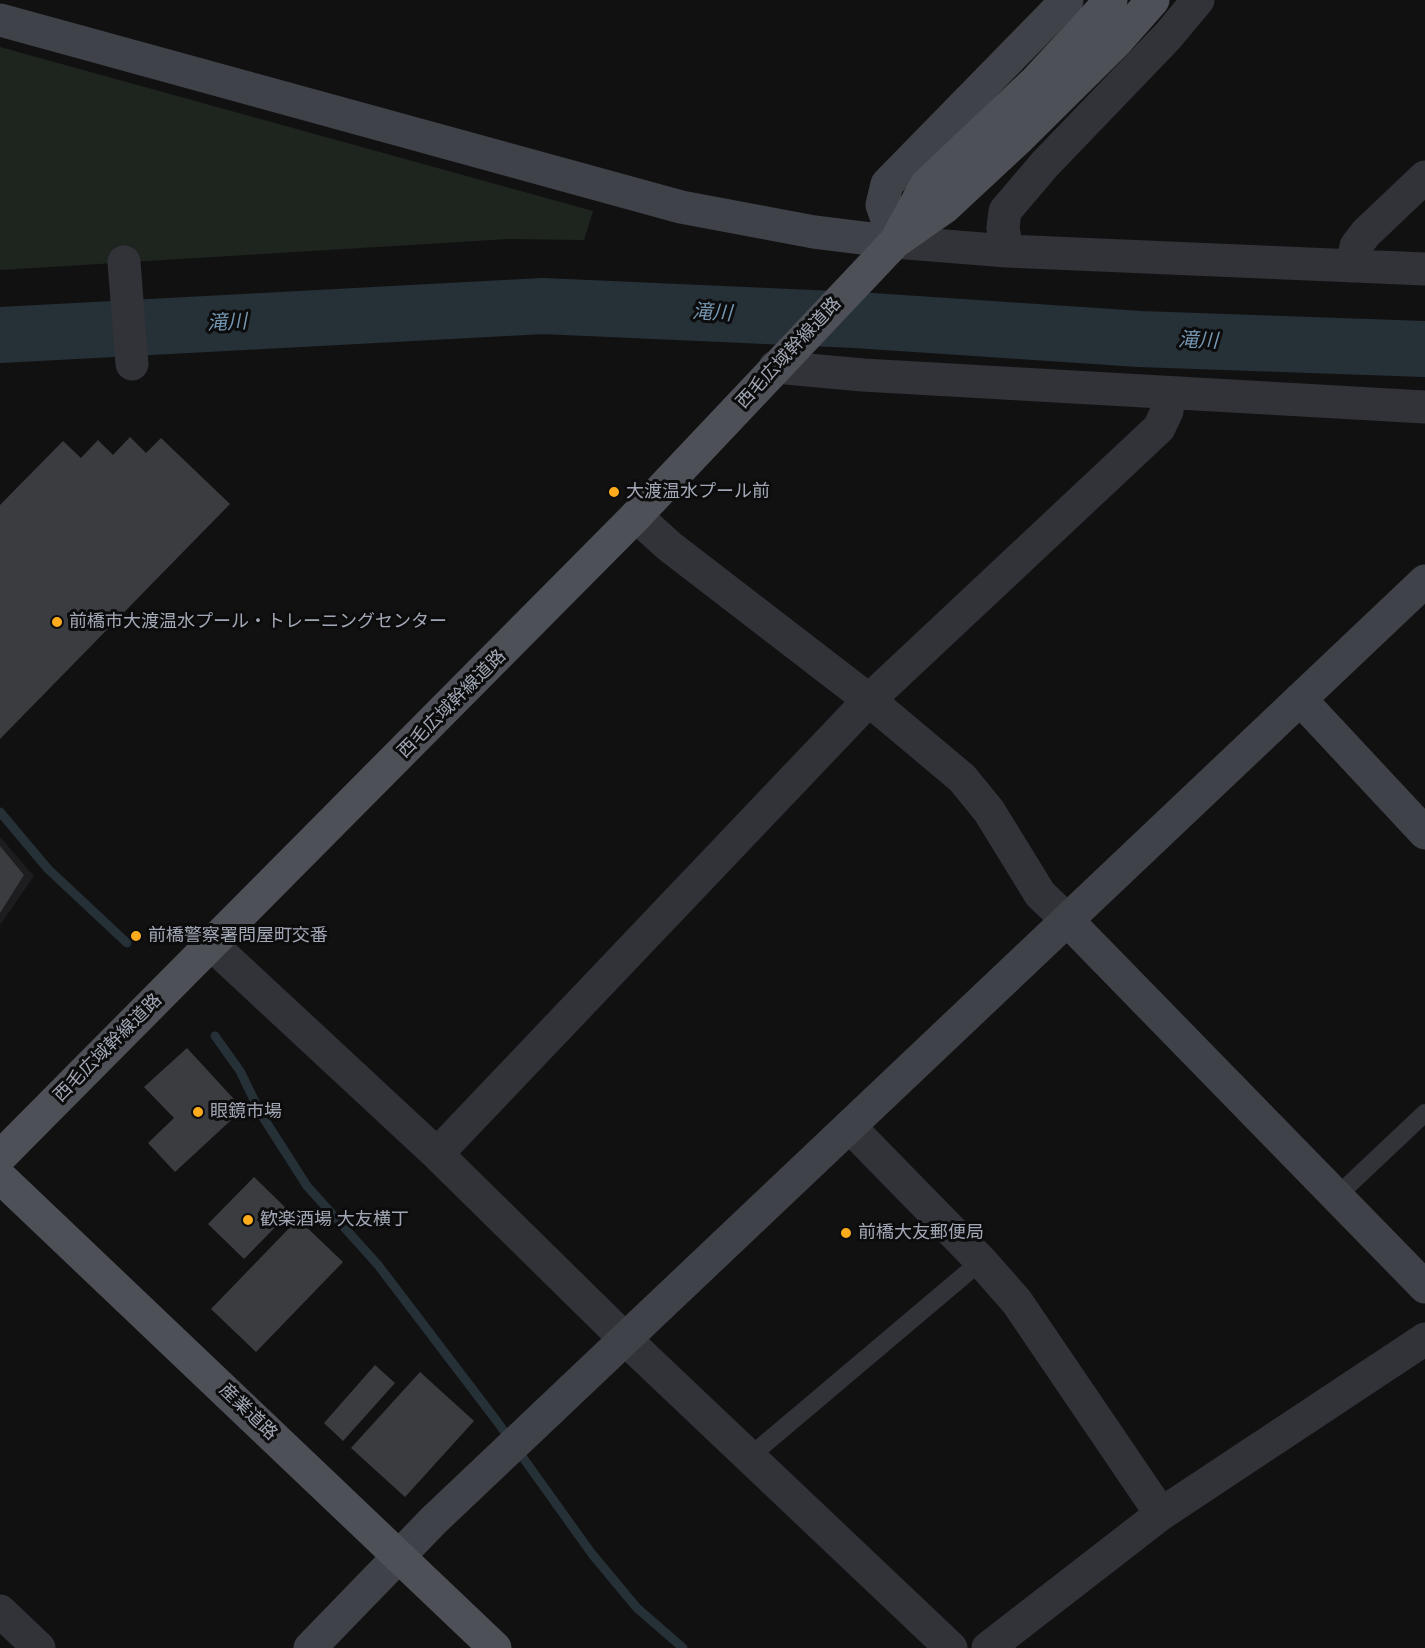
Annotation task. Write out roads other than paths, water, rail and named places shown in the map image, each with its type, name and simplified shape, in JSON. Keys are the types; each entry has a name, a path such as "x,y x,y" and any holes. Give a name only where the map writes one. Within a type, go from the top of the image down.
{"main road":[{"name":"西毛広域幹線道路","path":"895,242 926,185 1036,81 1111,0"},
{"name":"西毛広域幹線道路","path":"0,1157 636,516 872,265 895,242 945,207 993,162 1067,92 1153,0"},
{"name":"産業道路","path":"0,1177 495,1648"}],"street":[{"path":"895,242 882,205 887,184 1067,0"},
{"path":"1007,251 1003,228 1005,211 1045,164 1168,36 1198,0"},
{"path":"0,20 681,207 814,232 895,242 1007,251 1425,268"},
{"path":"1352,266 1356,246 1366,233 1425,177"},
{"path":"124,262 132,364"},
{"path":"781,361 1169,393 1425,407"},
{"path":"436,1154 869,700 1159,428 1167,411 1169,393"},
{"path":"636,516 669,546 869,700 962,778 988,811 1040,894 1425,1287"},
{"path":"310,1648 399,1556 624,1338 850,1127 1425,581"},
{"path":"1300,699 1425,833"},
{"path":"211,944 436,1154 624,1338 951,1648"},
{"path":"850,1127 981,1261 1036,1327 1161,1514"},
{"path":"988,1648 1161,1514 1425,1338"},
{"path":"0,1611 39,1648"}],"lane":[{"path":"1337,1196 1425,1113"},
{"path":"749,1457 981,1261"}],"waterway":[{"name":"滝川","path":"0,335 543,306 856,320 1140,339 1425,349"},
{"path":"0,812 48,869 127,943"},
{"path":"215,1036 240,1071 261,1114 307,1186 378,1265 496,1420 592,1554 637,1608 683,1648"}],"place":[{"name":"大渡温水プール前","path":"614,492"},
{"name":"前橋市大渡温水プール・トレーニングセンター","path":"57,622"},
{"name":"前橋警察署問屋町交番","path":"136,936"},
{"name":"眼鏡市場","path":"198,1112"},
{"name":"歓楽酒場 大友横丁","path":"248,1220"},
{"name":"前橋大友郵便局","path":"846,1233"}]}
